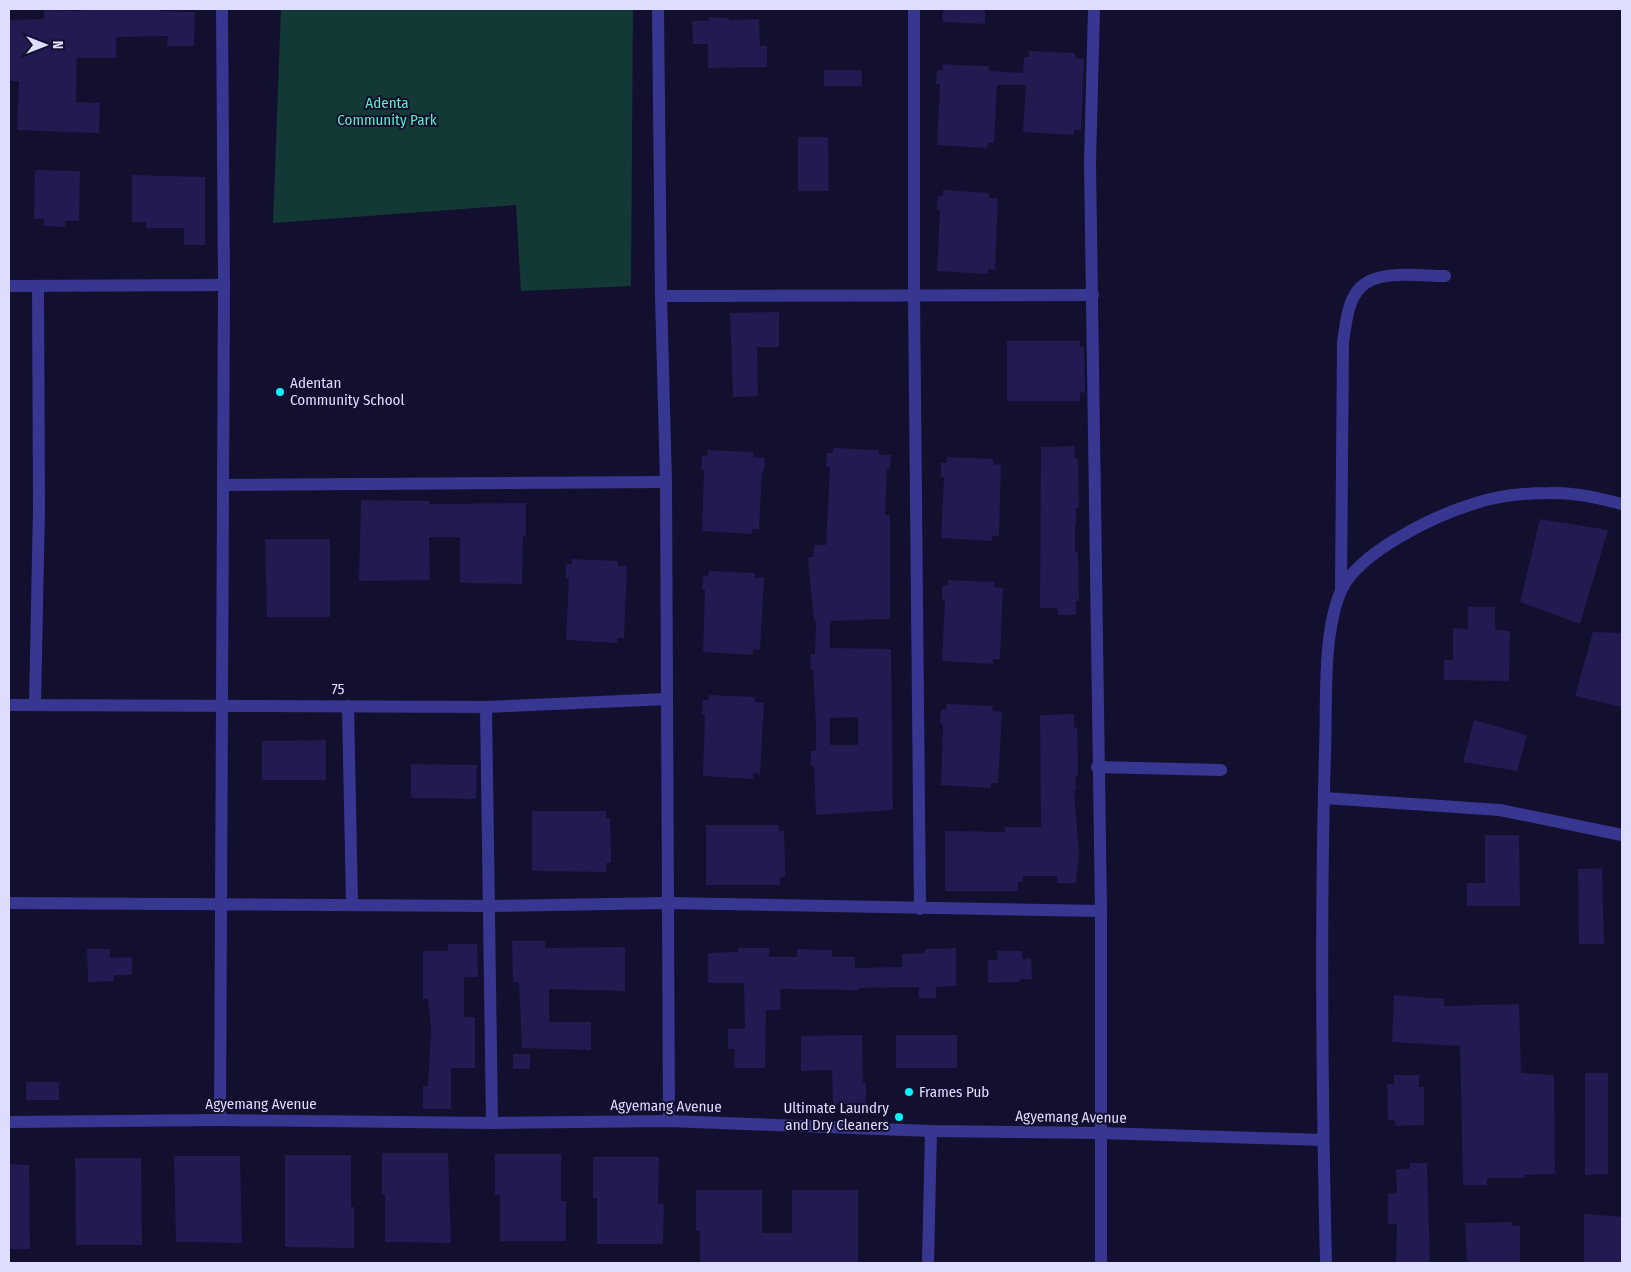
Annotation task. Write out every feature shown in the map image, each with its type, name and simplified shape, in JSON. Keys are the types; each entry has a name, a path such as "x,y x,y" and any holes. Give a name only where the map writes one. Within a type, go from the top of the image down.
{"street":[{"path":"220,1120 224,285 222,9"},
{"path":"658,9 660,296 666,482 669,1121"},
{"path":"914,9 914,295 920,908"},
{"path":"1094,9 1090,164 1097,767 1101,911 1101,1263"},
{"path":"1326,1263 1323,1140 1324,798 1330,637 1341,589 1343,342 1349,309 1361,287 1382,276 1445,276"},
{"path":"9,286 224,285"},
{"path":"35,704 39,509 38,286"},
{"path":"660,296 1093,295"},
{"path":"223,485 666,482"},
{"path":"1341,589 1366,559 1396,539 1476,503 1549,493 1584,494 1622,504"},
{"name":"75","path":"9,705 222,704 486,707 666,699"},
{"path":"348,706 352,904"},
{"path":"486,707 492,1123"},
{"path":"1097,767 1221,770"},
{"path":"1324,798 1500,810 1622,835"},
{"path":"9,903 488,906 667,902 1101,911"},
{"name":"Agyemang Avenue","path":"9,1122 220,1120 492,1123 669,1121 931,1131 1102,1133 1323,1140"},
{"path":"928,1263 931,1131"}],"green space":[{"name":"Adenta Community Park","path":"281,9 633,9 631,286 521,291 516,205 273,223"}],"building":[{"path":"81,9 161,9 161,11 195,12 194,46 167,46 168,36 116,37 116,58 77,58 76,102 100,103 99,133 17,130 19,81 9,81 9,20 44,19 44,10 81,11"},
{"path":"943,9 985,9 985,24 943,22"},
{"path":"709,17 729,18 729,20 759,19 760,46 767,46 767,67 708,68 708,44 693,44 692,21 709,21"},
{"path":"1029,51 1075,53 1075,58 1084,59 1081,130 1074,130 1074,135 1023,132 1026,85 997,85 994,143 988,143 987,148 937,145 940,84 936,84 937,70 943,70 943,64 989,66 989,71 1023,73 1024,57 1029,57"},
{"path":"824,70 862,70 862,86 824,86"},
{"path":"798,137 828,137 829,191 798,191"},
{"path":"35,170 80,171 79,221 65,221 65,227 44,226 44,219 34,219"},
{"path":"132,175 205,177 205,245 184,245 184,228 146,228 146,222 132,222"},
{"path":"943,190 989,193 989,198 998,198 995,270 988,269 988,274 937,271 940,210 937,210 938,196 943,196"},
{"path":"779,312 779,347 757,347 758,396 733,397 730,313"},
{"path":"1007,341 1080,341 1080,347 1084,347 1085,392 1080,393 1080,401 1007,401"},
{"path":"1074,446 1075,459 1078,459 1079,508 1076,508 1075,552 1078,552 1079,601 1076,601 1076,615 1058,615 1057,608 1040,608 1041,447"},
{"path":"833,448 879,450 879,455 891,455 890,469 887,469 885,515 890,515 890,619 830,621 830,648 891,649 893,810 816,815 814,766 811,766 811,751 816,751 816,724 813,669 810,669 811,654 815,654 816,621 814,621 808,557 813,557 814,545 826,545 830,467 826,467 827,453 833,453","holes":["858,717 858,745 830,745 830,718"]},
{"path":"708,450 754,452 753,457 765,458 764,471 762,471 759,529 752,529 752,534 702,531 704,470 701,470 702,455 707,456"},
{"path":"947,457 993,459 993,464 1001,465 999,536 992,536 992,541 941,538 944,477 941,477 941,463 947,463"},
{"path":"361,500 429,501 429,504 526,503 526,536 523,536 522,584 460,583 460,537 429,537 430,580 359,581"},
{"path":"1540,519 1608,530 1580,624 1520,602"},
{"path":"265,539 330,539 330,617 267,617"},
{"path":"572,559 618,561 618,566 627,566 624,638 617,638 617,643 566,640 569,578 566,578 566,564 572,564"},
{"path":"709,571 755,573 755,578 764,578 760,650 753,649 753,655 703,652 705,590 702,590 703,576 708,576"},
{"path":"948,580 994,582 994,587 1003,588 1000,659 993,659 993,664 942,661 945,600 942,599 942,585 948,586"},
{"path":"1468,607 1495,607 1495,630 1510,631 1509,681 1444,680 1444,660 1453,660 1453,628 1468,629"},
{"path":"1593,632 1622,633 1622,707 1575,696"},
{"path":"709,695 755,697 755,702 764,703 760,774 753,773 753,779 703,776 705,714 702,714 703,700 708,700"},
{"path":"947,704 993,706 992,711 1002,712 998,783 991,783 991,788 941,785 943,724 940,723 941,709 946,710"},
{"path":"1074,714 1074,728 1077,727 1078,762 1078,776 1075,776 1076,790 1074,790 1079,854 1076,883 1057,883 1057,876 1023,876 1023,882 1018,882 1018,891 945,891 945,831 1005,832 1005,827 1041,827 1040,715"},
{"path":"1474,720 1527,735 1517,771 1463,762"},
{"path":"326,740 326,780 262,780 262,741"},
{"path":"411,764 477,765 476,799 411,798"},
{"path":"532,811 606,811 606,818 610,818 611,863 606,863 606,872 532,871"},
{"path":"706,825 779,825 779,831 784,831 785,863 785,877 780,877 780,885 706,885"},
{"path":"1485,835 1519,835 1520,906 1467,906 1467,883 1485,883"},
{"path":"1602,868 1604,944 1579,944 1578,869"},
{"path":"512,941 545,941 545,948 625,947 625,991 549,989 549,1022 591,1022 591,1050 522,1048 519,982 513,982"},
{"path":"448,944 477,944 478,977 464,977 464,1017 475,1017 475,1068 451,1068 451,1109 423,1109 423,1086 428,1086 431,1030 428,999 423,999 423,951 448,951"},
{"path":"738,948 769,948 769,957 797,957 797,949 832,950 832,957 855,957 855,968 902,967 902,954 925,953 925,949 956,948 956,986 936,987 936,998 919,998 919,987 859,988 859,990 780,989 781,1010 766,1010 765,1068 734,1068 735,1049 728,1049 728,1029 745,1029 744,983 708,983 708,953 738,952"},
{"path":"87,949 110,949 110,958 132,957 132,975 114,975 114,981 88,982"},
{"path":"997,951 1022,951 1022,959 1031,958 1032,979 1020,979 1020,982 988,983 988,960 998,960"},
{"path":"1394,995 1444,999 1444,1006 1519,1004 1521,1073 1554,1075 1555,1174 1524,1175 1524,1178 1487,1178 1487,1185 1463,1185 1460,1046 1392,1042"},
{"path":"862,1035 863,1083 866,1083 866,1104 833,1104 832,1070 801,1071 801,1036"},
{"path":"896,1035 957,1035 957,1068 896,1068"},
{"path":"513,1054 530,1054 530,1069 513,1069"},
{"path":"1585,1073 1608,1073 1608,1174 1585,1175"},
{"path":"1394,1075 1419,1075 1419,1087 1424,1087 1424,1125 1395,1126 1395,1120 1388,1120 1387,1084 1394,1084"},
{"path":"26,1082 59,1082 59,1100 26,1100"},
{"path":"382,1153 448,1153 451,1243 385,1242 385,1194 382,1194"},
{"path":"495,1154 561,1154 561,1201 566,1201 566,1241 500,1241 500,1195 495,1195"},
{"path":"285,1155 351,1155 351,1207 354,1207 354,1248 285,1247"},
{"path":"174,1156 240,1156 242,1243 176,1242"},
{"path":"593,1157 659,1157 658,1204 664,1204 663,1244 597,1244 597,1198 593,1198"},
{"path":"75,1158 141,1158 142,1245 76,1245"},
{"path":"1410,1163 1427,1163 1430,1263 1396,1263 1397,1224 1388,1224 1388,1194 1397,1193 1396,1169 1410,1169"},
{"path":"9,1164 29,1165 30,1249 9,1249"},
{"path":"696,1190 762,1190 762,1233 792,1233 792,1190 858,1190 858,1263 700,1263 700,1231 696,1231"},
{"path":"1584,1214 1622,1217 1622,1263 1584,1263"},
{"path":"1512,1222 1512,1226 1520,1226 1520,1263 1467,1263 1465,1223"}],"place":[{"name":"Adentan Community School","path":"280,392"},
{"name":"Frames Pub","path":"909,1092"},
{"name":"Ultimate Laundry and Dry Cleaners","path":"899,1117"}]}
